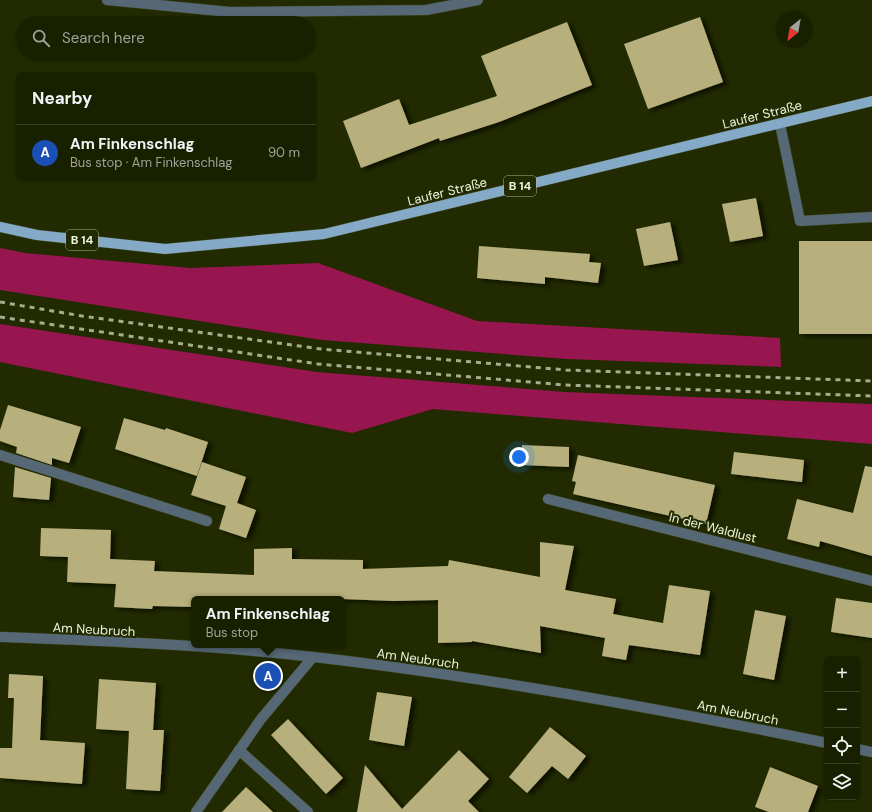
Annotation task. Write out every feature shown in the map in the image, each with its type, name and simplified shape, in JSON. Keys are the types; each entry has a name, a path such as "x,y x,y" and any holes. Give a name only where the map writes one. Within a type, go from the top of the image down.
{"main road":[{"name":"Laufer Straße","path":"0,227 36,236 165,250 324,234 872,101"}],"street":[{"path":"107,0 230,12 426,10 478,0"},
{"path":"780,124 800,221 872,217"},
{"path":"0,455 207,521"},
{"name":"In der Waldlust","path":"548,498 872,581"},
{"name":"Am Neubruch","path":"0,637 191,648"},
{"name":"Am Neubruch","path":"198,648 313,657 548,690 726,722 824,742"},
{"path":"196,812 261,719 313,657"},
{"path":"239,750 308,812"},
{"path":"860,750 872,752"}],"shaded area":[{"path":"0,248 25,253 190,268 318,263 477,321 780,338 781,367 567,359 322,340 0,290"},
{"path":"0,324 317,372 565,392 872,404 872,444 433,409 352,433 0,362"}],"building":[{"path":"700,17 723,82 648,109 624,44"},
{"path":"567,22 592,85 499,122 440,141 439,138 361,168 343,121 399,99 409,125 497,96 481,56"},
{"path":"756,198 763,236 730,242 722,204"},
{"path":"670,222 678,260 644,266 636,229"},
{"path":"799,241 872,241 872,334 799,334"},
{"path":"479,246 590,254 589,262 601,263 598,283 545,277 545,284 477,278"},
{"path":"8,405 81,427 69,463 52,458 52,465 16,453 17,447 0,441 0,430"},
{"path":"124,418 165,430 166,428 208,442 197,476 115,449"},
{"path":"522,445 569,447 569,467 521,465"},
{"path":"734,452 804,460 802,482 731,474"},
{"path":"578,455 715,485 706,524 573,494 576,482 572,481"},
{"path":"202,462 246,477 237,503 256,510 246,538 219,529 226,506 191,495"},
{"path":"865,466 872,467 872,556 820,541 819,547 787,539 797,499 853,513"},
{"path":"15,467 51,478 49,500 13,497"},
{"path":"41,528 111,530 110,559 155,561 154,571 254,575 254,549 292,548 292,559 363,560 363,569 448,566 449,560 540,577 540,542 574,546 565,590 616,599 613,614 663,623 669,585 710,591 700,655 629,645 626,660 602,656 605,638 540,626 541,653 472,641 438,643 438,600 393,601 345,599 345,596 191,596 191,607 153,606 152,609 114,607 116,584 67,582 68,557 40,556"},
{"path":"836,598 872,603 872,638 831,632"},
{"path":"755,610 786,616 774,680 743,674"},
{"path":"9,674 43,676 40,740 85,743 82,784 0,778 0,748 12,748 14,698 8,698"},
{"path":"99,679 156,683 153,730 164,730 160,791 126,789 129,731 96,729"},
{"path":"377,692 412,697 404,746 369,740"},
{"path":"288,719 343,778 326,794 271,735"},
{"path":"550,727 586,756 568,779 552,766 527,793 509,777"},
{"path":"459,750 489,779 468,801 479,812 357,812 365,765 402,809"},
{"path":"770,767 818,786 808,812 769,812 755,807"},
{"path":"246,787 273,812 222,812"}],"railway":[{"path":"0,302 82,316 321,349 566,370 872,381"},
{"path":"0,317 318,364 565,385 872,396"}],"place":[{"name":"Am Finkenschlag","path":"268,676"}]}
